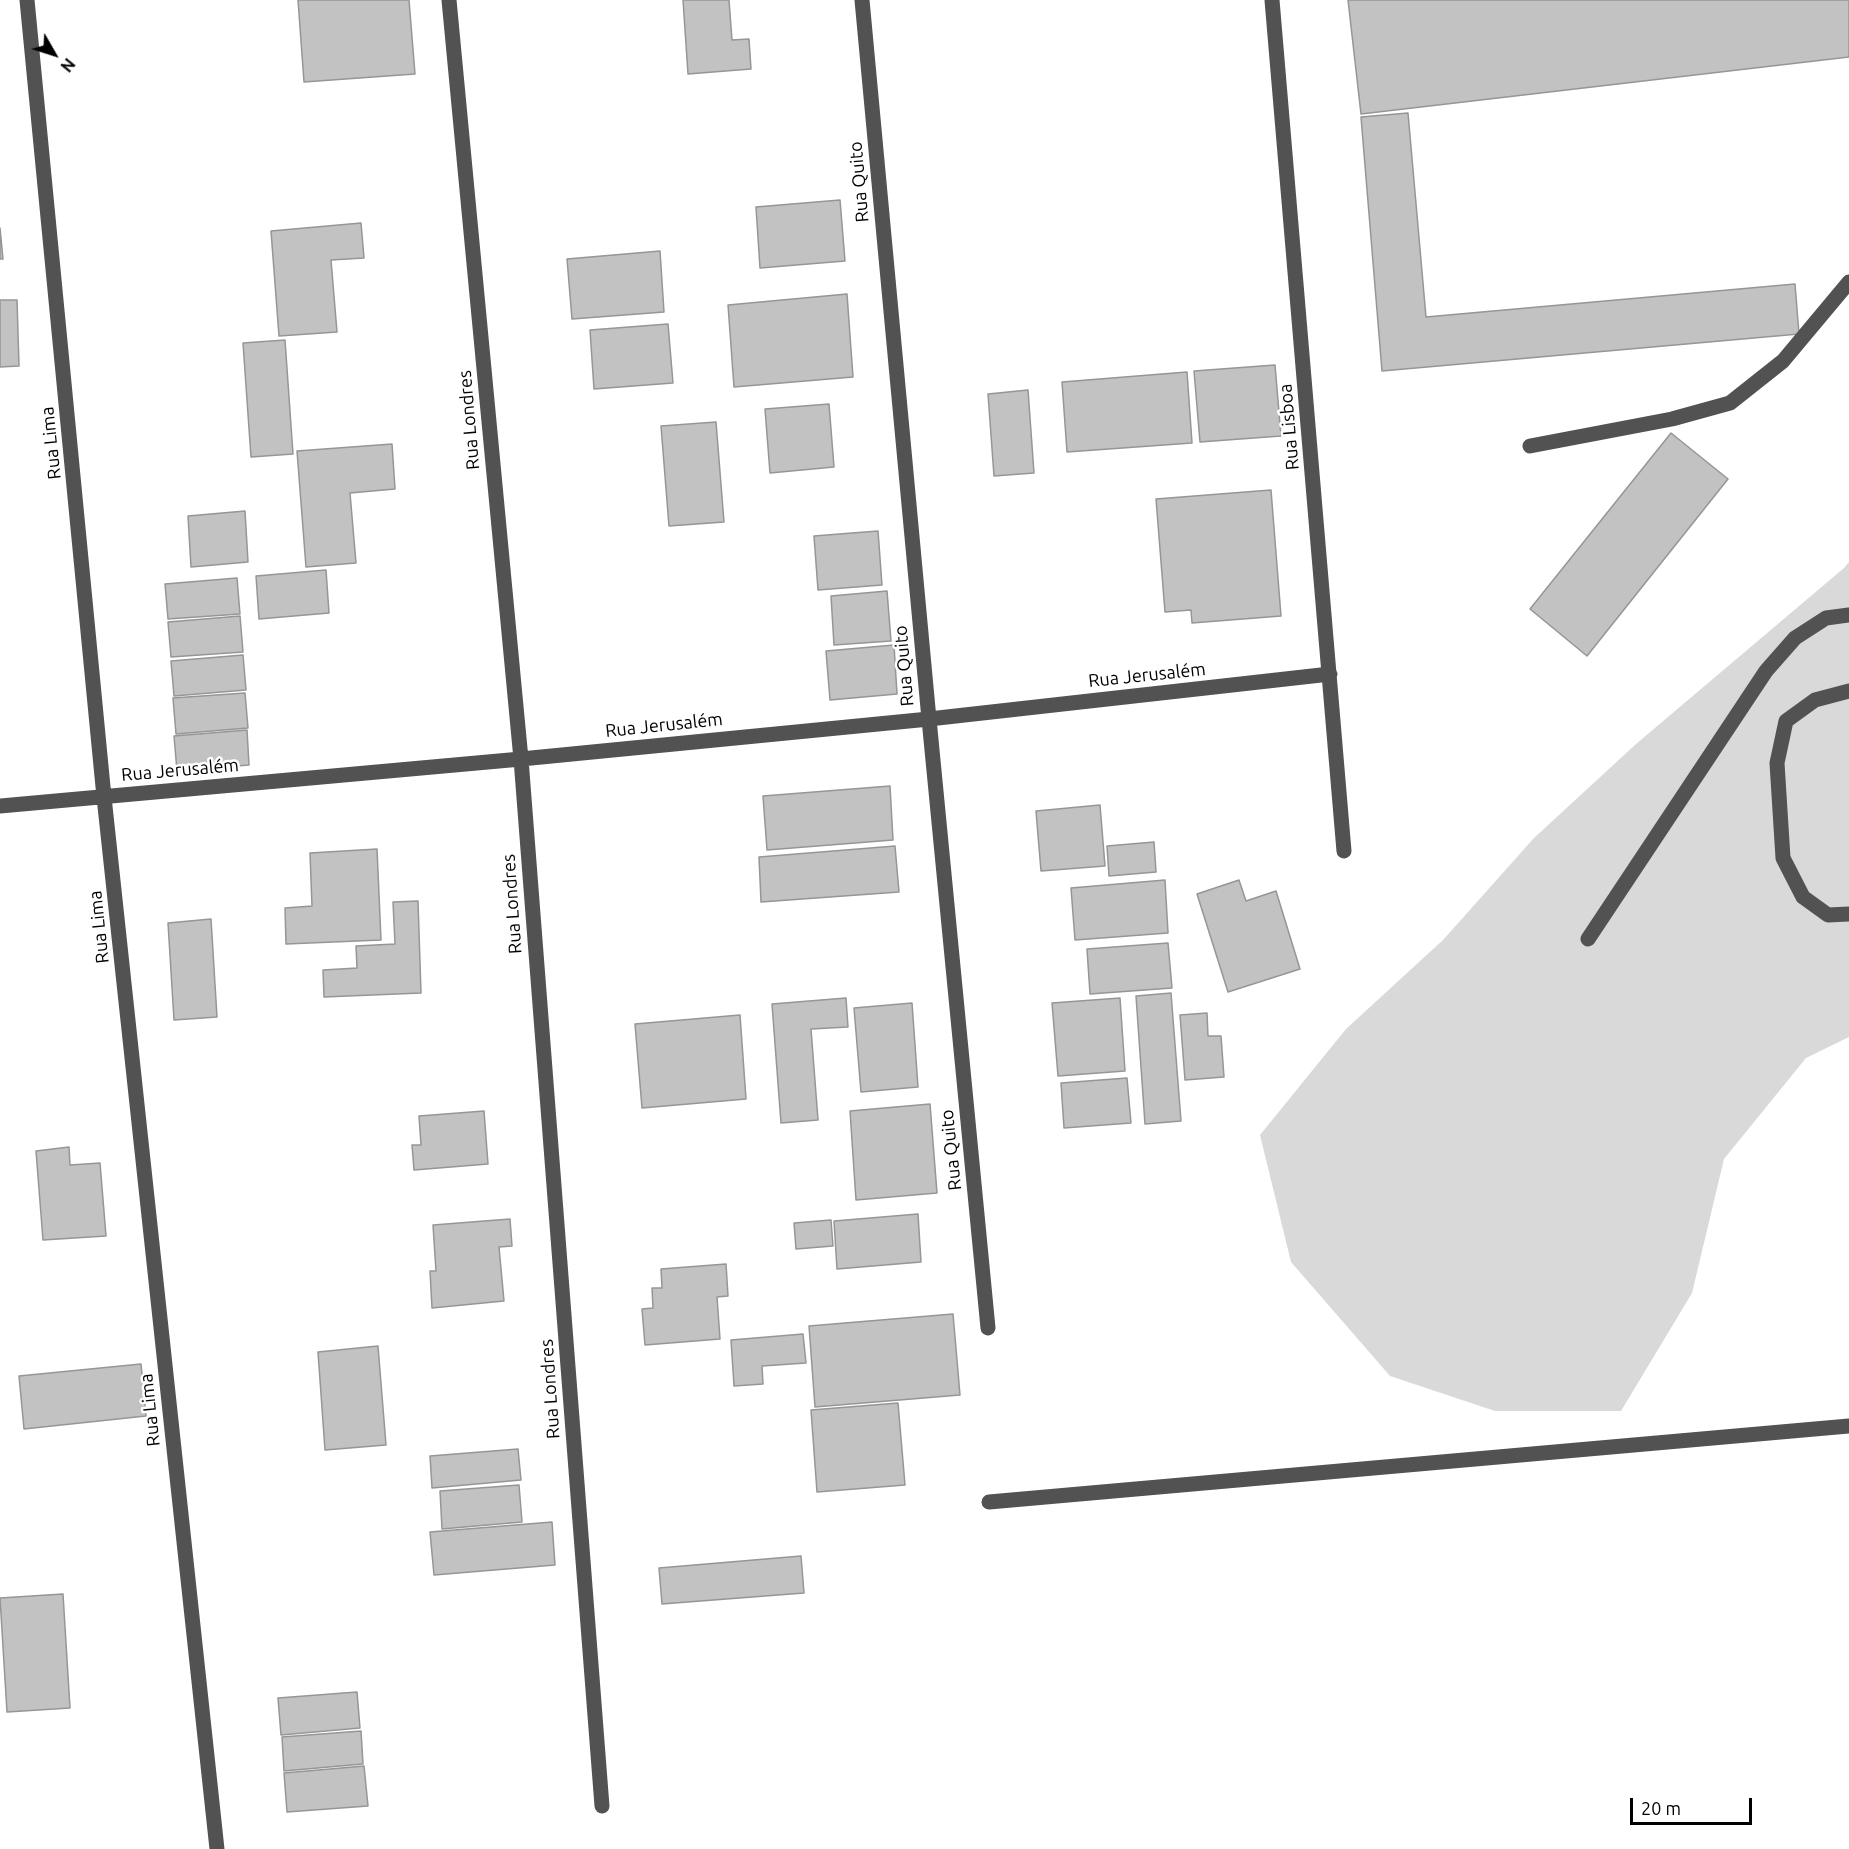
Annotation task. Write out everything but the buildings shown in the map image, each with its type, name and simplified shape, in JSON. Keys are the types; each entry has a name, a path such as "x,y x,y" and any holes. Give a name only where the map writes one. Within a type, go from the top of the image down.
{"street":[{"name":"Rua Lima","path":"27,0 104,796 217,1849"},
{"name":"Rua Londres","path":"449,0 521,759 602,1806"},
{"name":"Rua Quito","path":"862,0 988,1328"},
{"name":"Rua Lisboa","path":"1272,0 1344,851"},
{"path":"1530,446 1672,419 1730,402 1783,361 1849,282"},
{"path":"1588,939 1766,671 1795,638 1826,618 1849,615"},
{"name":"Rua Jerusalém","path":"0,806 929,719 1330,674"},
{"path":"1849,691 1815,700 1786,721 1777,763 1783,858 1803,897 1828,915 1849,914"},
{"path":"989,1502 1849,1426"}],"shaded area":[{"path":"1849,562 1849,1037 1806,1058 1724,1159 1692,1293 1621,1411 1495,1411 1390,1376 1291,1262 1260,1135 1346,1029 1443,940 1534,838 1636,744"}]}
